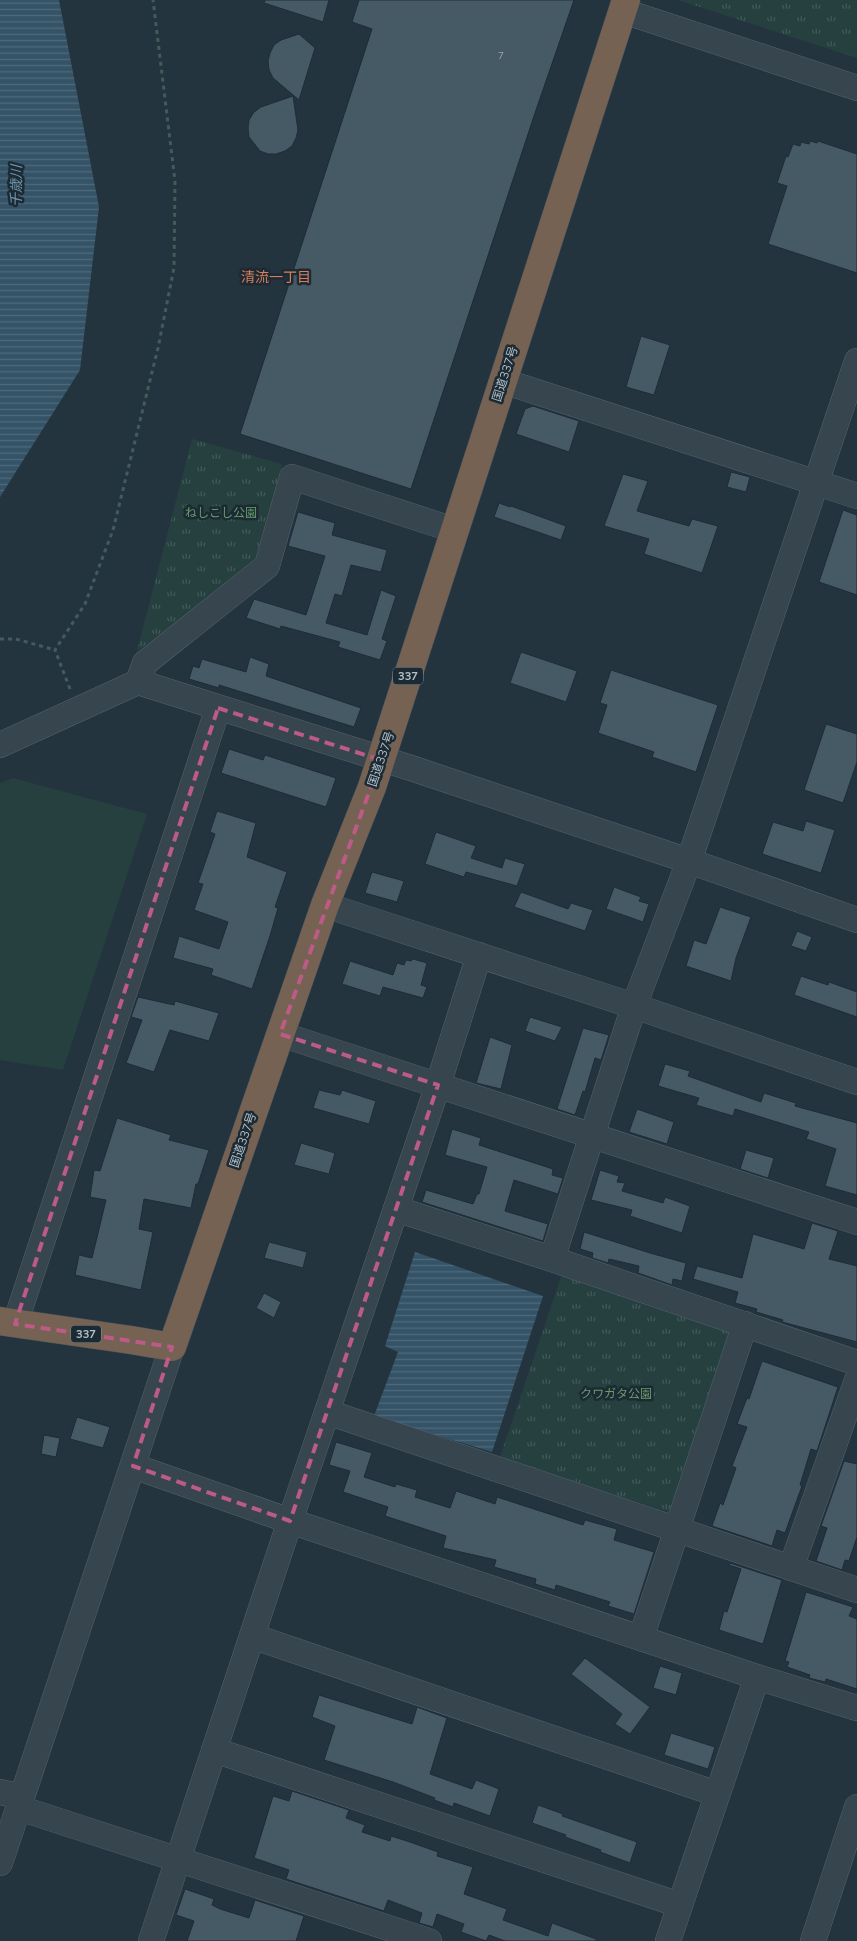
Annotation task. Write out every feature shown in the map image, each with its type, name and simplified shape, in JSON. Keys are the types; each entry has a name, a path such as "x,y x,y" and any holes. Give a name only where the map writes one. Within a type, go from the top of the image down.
{"highway":[{"name":"国道337号","path":"172,1347 324,905 372,787 624,5"},
{"name":"337","path":"8,1323 172,1347"}],"street":[{"path":"624,5 857,88"},
{"path":"552,1259 634,1006 689,861 857,361"},
{"path":"503,380 857,496"},
{"path":"138,682 144,663 266,566 292,477 454,530"},
{"path":"0,745 138,682 689,861 857,920"},
{"path":"8,1323 218,708"},
{"path":"324,905 634,1006 857,1082"},
{"path":"151,1941 290,1521 438,1085 479,955"},
{"path":"280,1034 857,1222"},
{"path":"396,1208 857,1363"},
{"path":"641,1638 745,1324"},
{"path":"0,1864 14,1799 132,1466 172,1347"},
{"path":"791,1568 857,1380"},
{"path":"327,1412 857,1590"},
{"path":"132,1466 290,1521 757,1677 857,1708"},
{"path":"252,1636 717,1794"},
{"path":"668,1941 757,1677"},
{"path":"214,1750 680,1905"},
{"path":"14,1799 178,1859 429,1941"},
{"path":"813,1941 857,1807"}],"path":[{"path":"55,650 85,604 113,530 158,348 174,268 175,181 154,0"},
{"path":"0,639 16,639 55,650"},
{"path":"55,650 78,708"}],"highlighted area":[{"path":"218,708 381,760 280,1034 438,1085 290,1521 133,1466 172,1347 15,1324"}],"green space":[{"path":"678,0 857,0 857,58"},
{"name":"ねしこし公園","path":"192,439 282,464 257,563 137,651"},
{"path":"13,778 147,814 63,1070 0,1060 0,783"},
{"name":"クワガタ公園","path":"562,1274 733,1331 671,1513 500,1457"}],"water":[{"name":"千歳川","path":"0,0 59,0 99,207 80,370 0,497"},
{"path":"415,1252 543,1296 492,1452 374,1416 398,1352 385,1346"}],"building":[{"path":"265,0 329,0 323,22 264,3"},
{"path":"359,0 574,0 411,489 240,434 372,29 352,22"},
{"path":"299,34 315,48 299,100 273,78 269,70 268,61 274,45 281,40"},
{"path":"293,96 298,130 292,146 276,154 260,151 249,137 249,120 254,112 261,107"},
{"path":"810,141 817,143 818,141 857,154 857,273 768,244 787,186 777,183 786,156 788,157 793,144 800,146 801,142 809,144"},
{"path":"641,336 670,345 654,395 626,387"},
{"path":"533,406 579,421 569,452 516,434 525,409"},
{"path":"731,472 750,477 746,492 727,487"},
{"path":"623,474 648,481 637,511 689,526 692,519 718,526 702,573 644,554 649,539 604,526"},
{"path":"499,503 566,526 561,540 494,517"},
{"path":"843,510 857,515 857,595 819,582"},
{"path":"298,512 335,523 332,535 387,550 381,572 351,565 342,596 335,594 326,623 367,635 381,590 396,596 382,639 387,641 380,660 338,647 340,642 281,626 280,629 246,618 254,599 306,615 325,556 288,546"},
{"path":"521,652 577,671 566,702 510,683"},
{"path":"250,657 269,664 266,676 361,708 354,727 219,685 219,688 189,679 193,666 199,668 202,659 246,672"},
{"path":"611,670 718,705 696,772 652,757 654,752 598,733 607,705 600,703"},
{"path":"826,724 857,734 857,762 843,803 804,790"},
{"path":"229,749 263,760 265,755 336,778 326,807 221,773"},
{"path":"217,811 256,823 247,857 287,872 275,907 278,908 270,936 252,989 211,975 213,969 173,958 179,936 219,949 228,922 194,910 203,884 198,883 215,834 210,832"},
{"path":"806,821 835,830 821,873 762,854 773,822 803,831"},
{"path":"436,832 476,846 471,858 502,868 505,858 525,864 517,886 466,872 464,877 425,864"},
{"path":"372,872 404,881 397,902 365,893"},
{"path":"614,887 641,897 639,901 649,904 643,922 606,909"},
{"path":"521,892 568,909 571,903 593,910 585,931 514,907"},
{"path":"720,907 751,917 736,958 731,981 686,966 694,940 706,944"},
{"path":"797,931 812,937 806,951 791,946"},
{"path":"413,959 427,963 421,985 427,987 423,998 383,987 380,996 342,984 350,961 393,975 397,963 404,965 406,960 411,961"},
{"path":"801,976 828,985 829,982 857,992 857,1017 794,995"},
{"path":"138,997 174,1005 175,1001 219,1013 209,1041 170,1030 154,1072 126,1063 142,1020 131,1017"},
{"path":"530,1017 562,1027 555,1041 525,1031"},
{"path":"583,1028 609,1035 601,1060 595,1058 585,1092 583,1091 575,1115 557,1109"},
{"path":"490,1037 512,1045 501,1089 476,1083"},
{"path":"665,1064 690,1071 688,1076 761,1102 764,1093 796,1103 795,1106 857,1123 857,1195 825,1186 836,1149 806,1139 809,1132 735,1109 733,1116 696,1105 699,1098 658,1086"},
{"path":"319,1090 340,1095 342,1090 376,1101 369,1124 313,1108"},
{"path":"637,1109 674,1122 667,1144 629,1132"},
{"path":"117,1118 171,1135 169,1140 209,1150 198,1184 196,1184 191,1208 144,1199 139,1229 153,1232 141,1290 75,1275 79,1255 92,1258 106,1200 90,1197 94,1170 100,1171"},
{"path":"452,1129 481,1138 479,1145 553,1169 552,1175 563,1178 558,1194 514,1180 505,1211 548,1224 543,1241 422,1202 426,1190 473,1204 477,1194 479,1194 487,1167 445,1155"},
{"path":"301,1143 335,1153 329,1174 294,1165"},
{"path":"746,1150 774,1158 768,1178 740,1169"},
{"path":"600,1170 619,1176 617,1182 625,1183 622,1191 663,1203 665,1197 690,1206 682,1233 630,1216 632,1210 591,1200"},
{"path":"812,1223 838,1231 829,1259 857,1266 857,1342 782,1322 783,1320 756,1312 757,1309 735,1303 738,1292 693,1279 697,1266 742,1278 753,1234 804,1249"},
{"path":"584,1232 686,1263 682,1281 673,1279 672,1285 638,1273 639,1266 609,1259 608,1263 592,1258 593,1253 580,1249"},
{"path":"269,1242 307,1252 303,1268 264,1258"},
{"path":"264,1293 281,1302 274,1318 256,1308"},
{"path":"762,1361 838,1387 817,1451 811,1449 800,1485 802,1486 785,1533 777,1530 772,1546 712,1526 720,1503 723,1505 736,1468 732,1466 747,1427 737,1424 747,1398 749,1399"},
{"path":"77,1417 110,1427 103,1448 70,1439"},
{"path":"44,1435 60,1438 56,1457 41,1454"},
{"path":"336,1442 372,1453 364,1477 395,1487 396,1484 417,1490 415,1497 450,1508 456,1491 495,1504 497,1497 583,1525 585,1520 617,1529 614,1540 654,1552 634,1614 608,1606 610,1602 556,1585 555,1590 535,1584 536,1579 494,1567 496,1560 443,1548 446,1536 385,1516 388,1507 343,1492 350,1471 329,1465"},
{"path":"844,1461 857,1464 857,1537 849,1561 845,1560 842,1570 816,1561 827,1528 821,1526"},
{"path":"730,1563 782,1580 763,1644 719,1630 724,1611 727,1612 741,1569 729,1565"},
{"path":"806,1592 853,1607 849,1616 857,1619 857,1689 826,1679 825,1682 809,1678 810,1675 787,1667 789,1662 785,1661"},
{"path":"585,1658 650,1707 630,1734 615,1724 622,1714 571,1674"},
{"path":"660,1666 682,1673 676,1695 653,1688"},
{"path":"319,1695 412,1724 417,1707 447,1718 430,1774 472,1789 476,1780 499,1789 490,1816 454,1803 453,1807 393,1782 324,1760 335,1726 312,1717"},
{"path":"671,1733 715,1747 708,1769 664,1755"},
{"path":"292,1791 349,1810 346,1818 365,1825 362,1832 390,1841 391,1836 407,1841 438,1852 437,1856 473,1867 464,1894 507,1909 503,1920 548,1936 552,1923 596,1939 596,1941 505,1941 489,1935 486,1941 461,1932 464,1924 437,1914 433,1927 419,1923 422,1913 388,1900 384,1911 286,1879 289,1870 254,1858 273,1796 289,1801"},
{"path":"538,1805 563,1814 562,1816 637,1842 630,1863 565,1837 566,1835 532,1823"},
{"path":"185,1889 214,1899 212,1905 220,1909 249,1918 255,1900 304,1916 296,1941 187,1941 194,1921 176,1915"}],"district":[{"name":"清流一丁目","path":"276,277"}]}
